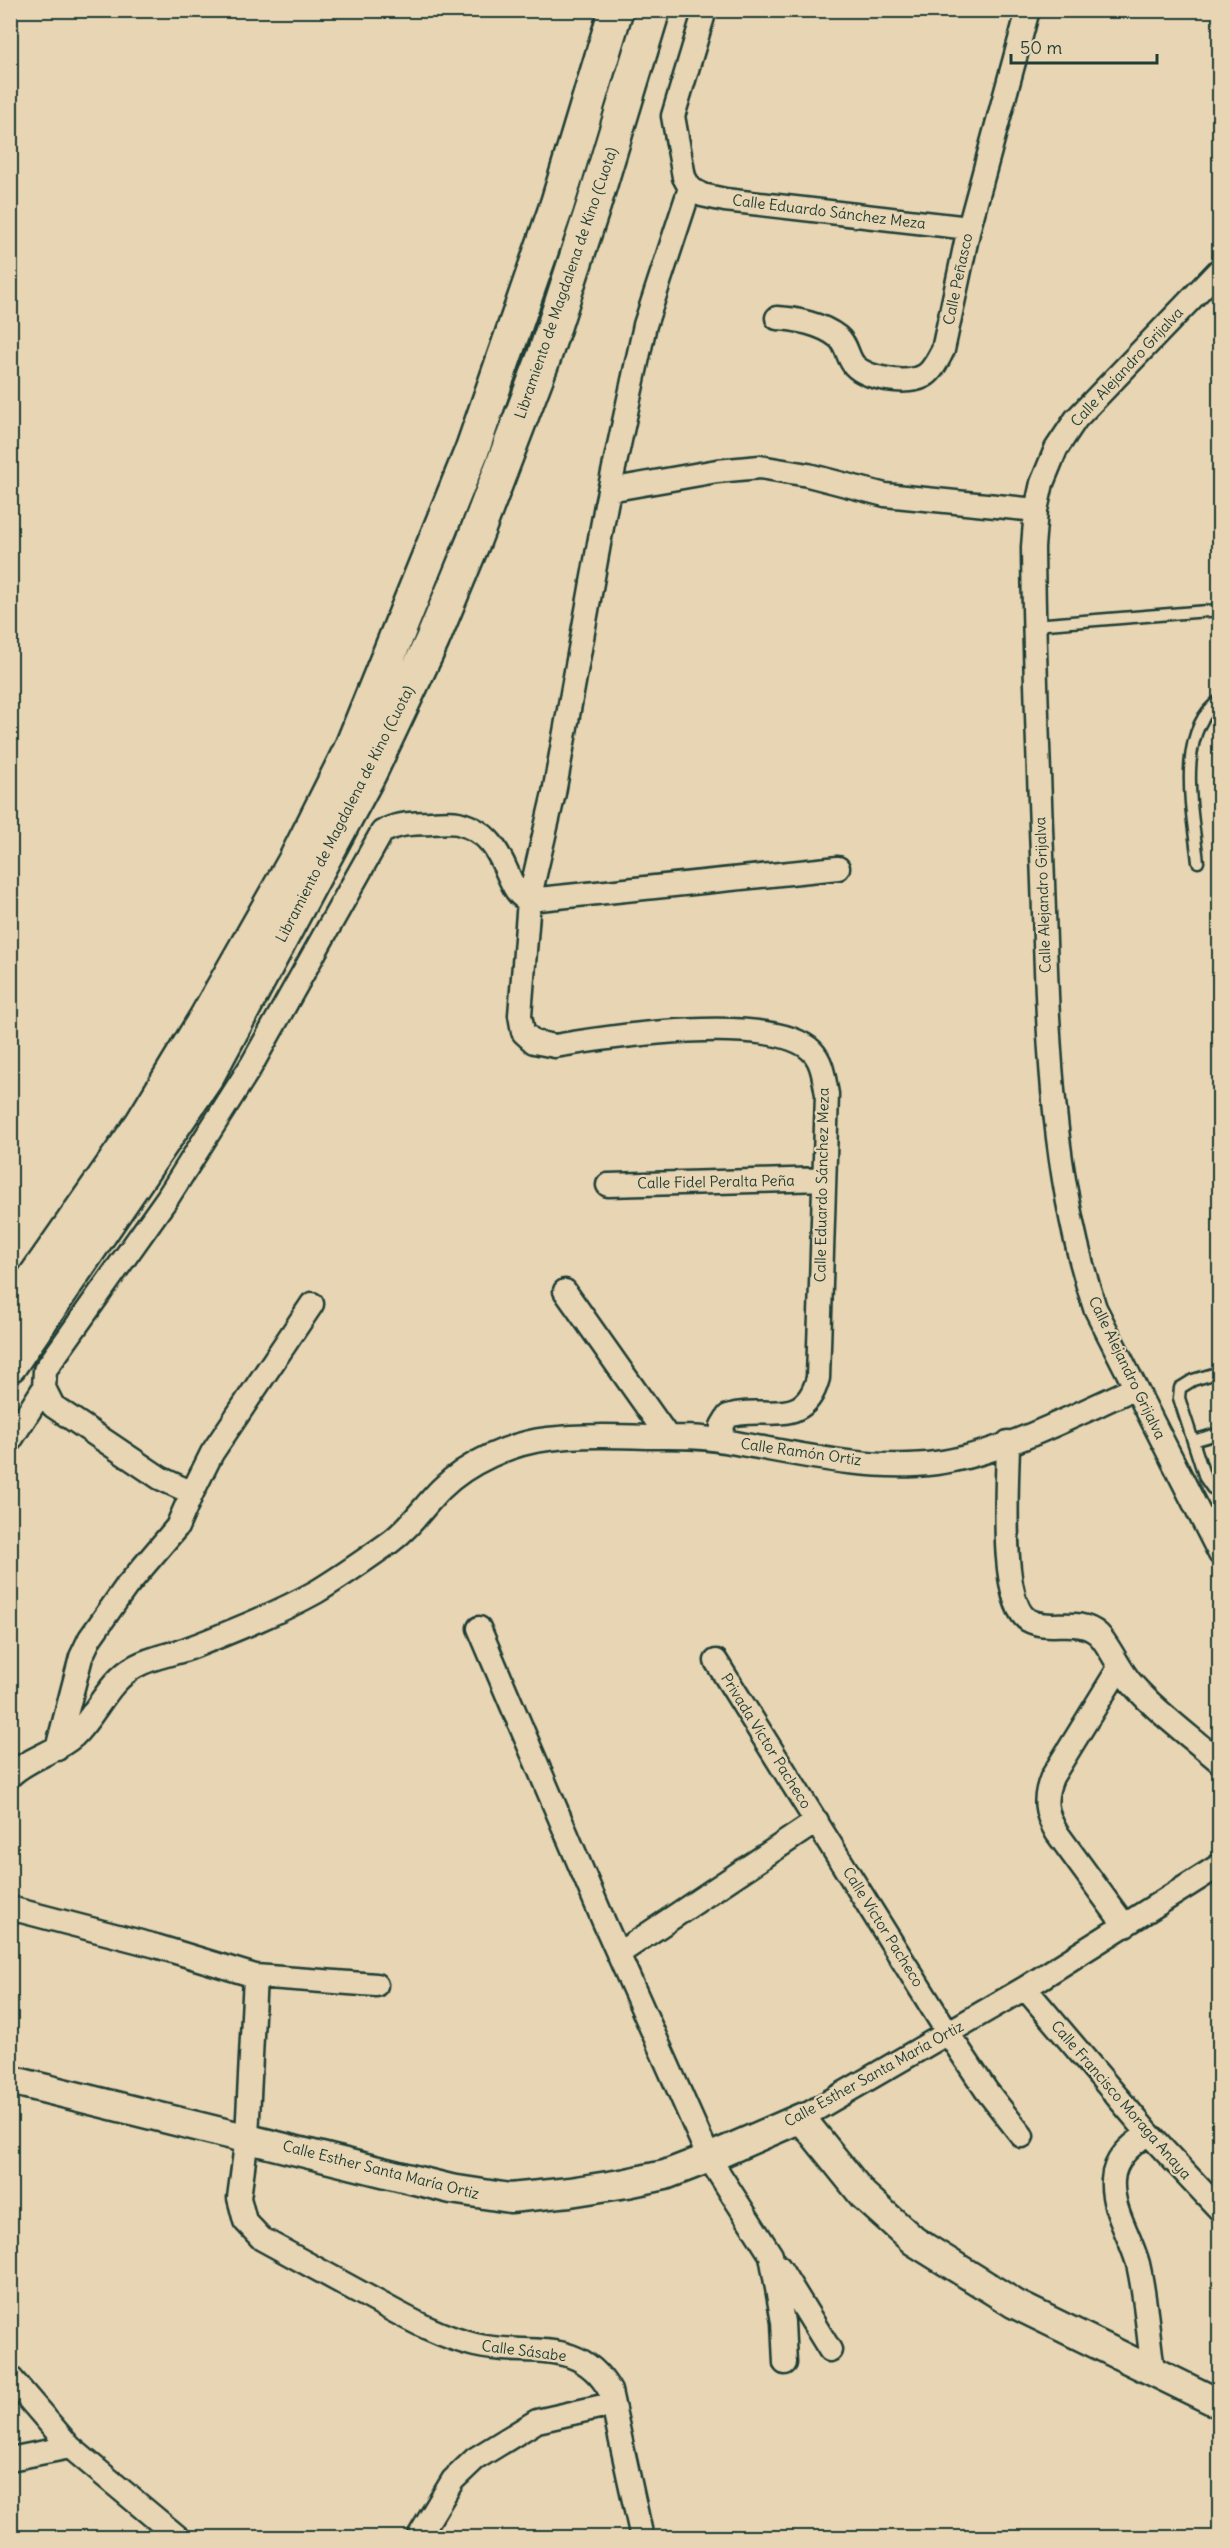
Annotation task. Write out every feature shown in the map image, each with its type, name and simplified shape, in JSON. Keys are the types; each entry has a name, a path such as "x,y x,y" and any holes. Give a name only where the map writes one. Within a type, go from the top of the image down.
{"highway":[{"name":"Libramiento de Magdalena de Kino (Cuota)","path":"10,1313 141,1125 206,1018 295,861 350,751 472,450 557,205 616,10"},
{"name":"Libramiento de Magdalena de Kino (Cuota)","path":"10,1365 102,1234 206,1078 378,753 432,641 474,540 544,357 594,204 653,10"}],"street":[{"path":"530,900 554,793 609,490 645,325 690,188 684,177 673,116 705,10"},
{"name":"Calle Peñasco","path":"777,318 815,325 838,337 854,365 872,375 907,382 926,376 936,364 943,350 969,228 1028,10"},
{"name":"Calle Eduardo Sánchez Meza","path":"690,188 702,195 725,200 969,228"},
{"name":"Calle Alejandro Grijalva","path":"1220,269 1076,419 1056,449 1042,483 1036,510 1033,547 1048,1029 1057,1133 1081,1266 1095,1308 1220,1554"},
{"path":"609,490 717,471 760,467 808,475 885,495 1036,510"},
{"path":"10,1441 44,1388 45,1370 168,1197 251,1066 382,832 395,824 456,822 470,827 489,839 498,850 515,890 523,899 530,900 838,868"},
{"name":"Calle Eduardo Sánchez Meza","path":"530,900 520,1015 523,1032 534,1042 555,1046 712,1029 768,1033 799,1043 813,1052 822,1069 827,1094 818,1378 808,1401 790,1412 737,1413 728,1416 722,1426 721,1440"},
{"name":"Calle Fidel Peralta Peña","path":"608,1185 824,1179"},
{"path":"565,1291 668,1437"},
{"path":"57,1749 81,1657 90,1638 126,1587 177,1527 212,1453 312,1304"},
{"path":"44,1388 53,1406 160,1478 192,1492"},
{"name":"Calle Ramón Ortiz","path":"10,1776 26,1763 57,1749 83,1726 121,1676 136,1665 192,1647 314,1593 393,1540 411,1524 445,1486 467,1469 526,1443 547,1439 612,1436 668,1437 721,1440 772,1451 845,1461 932,1463 961,1458 1008,1442 1135,1388"},
{"path":"1008,1442 1009,1575 1014,1600 1020,1613 1029,1620 1042,1624 1082,1625 1100,1635 1119,1668 1134,1687 1220,1762"},
{"path":"479,1628 618,1954 709,2158 830,2350"},
{"name":"Privada Víctor Pacheco","path":"716,1661 817,1821"},
{"path":"1119,1668 1052,1778 1045,1804 1049,1819 1057,1833 1125,1926"},
{"path":"618,1954 817,1821"},
{"name":"Calle Víctor Pacheco","path":"817,1821 948,2033"},
{"name":"Calle Esther Santa María Ortiz","path":"10,2080 452,2189 510,2198 627,2183 665,2175 801,2118 1024,1988 1220,1865"},
{"path":"10,1908 156,1946 255,1976 376,1985"},
{"name":"Calle Sásabe","path":"255,1976 247,2137 239,2198 245,2221 262,2239 425,2327 458,2341 496,2349 551,2351 576,2357 602,2377 610,2391 642,2538"},
{"name":"Calle Francisco Moraga Anaya","path":"1024,1988 1148,2133 1220,2210"},
{"path":"948,2033 986,2090 1022,2136"},
{"path":"801,2118 863,2195 914,2241 1015,2304 1220,2404"},
{"path":"1148,2133 1128,2147 1117,2165 1113,2180 1118,2211 1134,2249 1142,2284 1153,2370"},
{"path":"771,2255 783,2322 785,2363"},
{"path":"10,2377 70,2447 179,2538"},
{"path":"418,2538 453,2480 475,2459 537,2421 612,2404"},
{"path":"10,2459 70,2447"}],"lane":[{"path":"1034,625 1220,609"},
{"path":"1198,862 1189,773 1192,745 1202,718 1220,700"},
{"path":"1220,1372 1193,1380 1180,1388 1179,1398 1205,1478 1212,1488 1220,1491"},
{"path":"1193,1441 1220,1433"}]}
